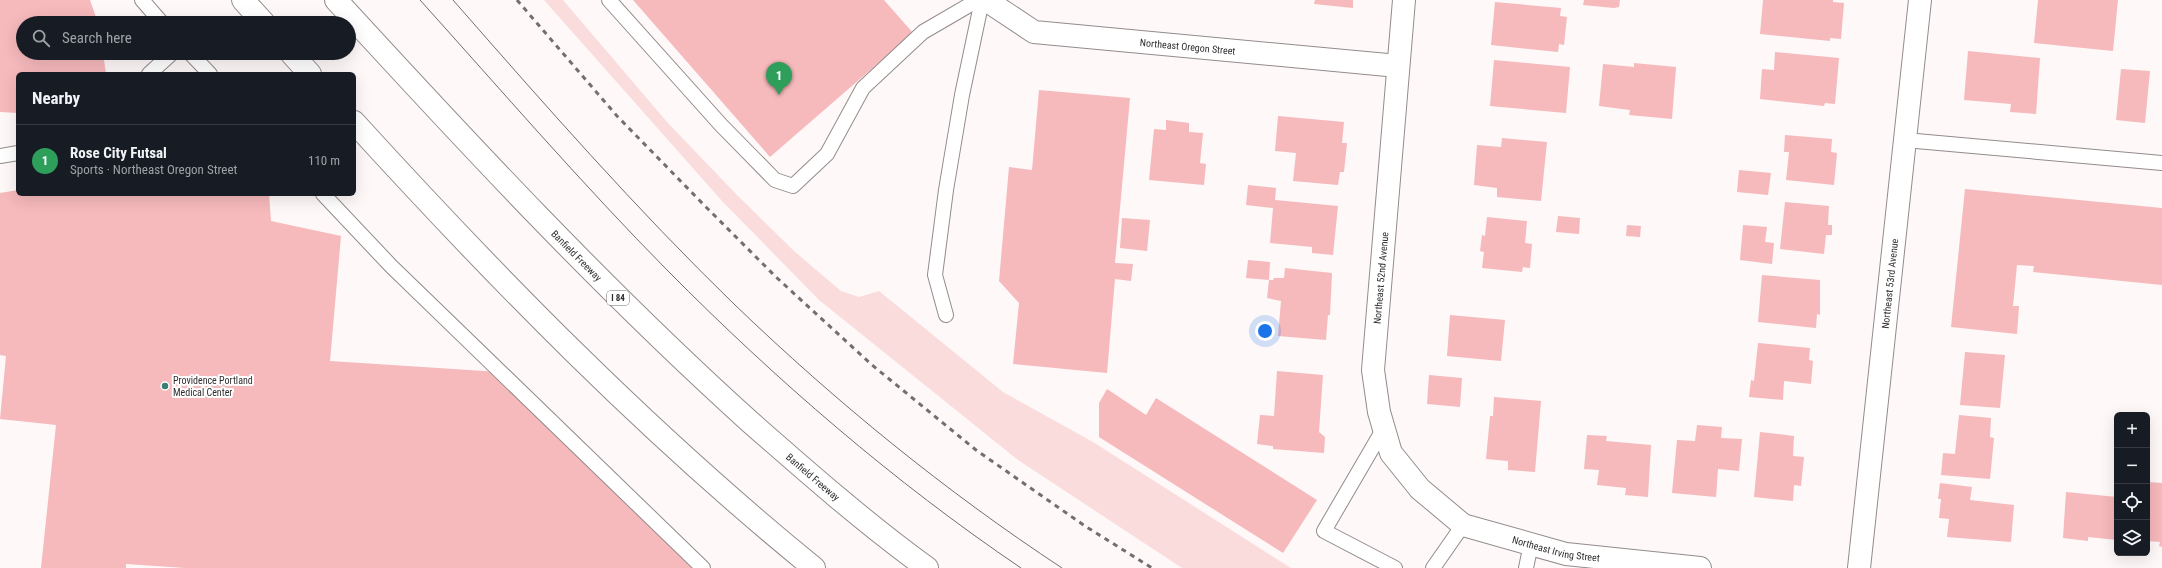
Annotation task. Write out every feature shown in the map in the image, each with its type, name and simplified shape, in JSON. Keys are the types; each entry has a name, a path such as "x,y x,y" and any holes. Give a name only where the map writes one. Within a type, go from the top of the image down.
{"main road":[{"path":"243,0 258,16"},
{"name":"Banfield Freeway","path":"336,0 351,16"},
{"name":"Northeast Oregon Street","path":"986,0 1034,32 1398,66"},
{"name":"Northeast 52nd Avenue","path":"1404,0 1373,370 1384,428 1391,453 1420,489 1463,524"},
{"name":"Northeast 53rd Avenue","path":"1859,568 1920,0"},
{"name":"Banfield Freeway","path":"356,22 462,138 627,307 715,390 806,471 927,568"},
{"path":"297,60 308,72"},
{"path":"356,124 489,267 580,358 671,444 760,524 814,568"},
{"name":"Northeast Irving Street","path":"1463,524 1566,554 1700,568"}],"lane":[{"path":"142,0 156,16"},
{"path":"609,0 721,125 769,174 775,180 793,186 826,154 863,88 922,32 978,0"},
{"path":"946,315 935,275 947,182 962,95 982,0"},
{"path":"151,72 164,60"},
{"path":"197,60 208,72"},
{"path":"1905,140 2162,163"},
{"path":"0,156 16,153"},
{"path":"325,196 391,266 703,568"},
{"path":"1384,428 1324,531 1395,568"},
{"path":"1433,568 1463,524"},
{"path":"1526,568 1531,544"}],"shaded area":[{"path":"544,0 563,0 667,122 737,195 794,251 841,291 859,297 879,291 1003,392 1093,442 1291,568 1182,568 1018,460 819,300 722,201"}],"building":[{"path":"0,0 90,0 96,16 16,16 16,60 104,60 106,72 16,72 16,113 0,112"},
{"path":"633,0 884,0 913,33 770,157"},
{"path":"1315,0 1353,0 1353,8 1314,4"},
{"path":"1584,0 1620,0 1619,7 1614,8 1583,5"},
{"path":"1763,0 1833,0 1833,2 1844,3 1841,39 1830,38 1830,41 1760,34"},
{"path":"2038,0 2118,0 2113,51 2034,43"},
{"path":"1495,2 1561,8 1560,16 1567,17 1564,45 1559,44 1558,52 1491,45"},
{"path":"1968,51 2040,58 2036,114 2010,112 2011,104 1964,100"},
{"path":"1775,52 1839,58 1835,104 1825,103 1824,106 1760,99 1762,69 1774,70"},
{"path":"1494,60 1570,67 1566,113 1490,106"},
{"path":"1634,63 1676,67 1672,119 1629,115 1630,110 1599,106 1603,64 1634,67"},
{"path":"2121,69 2150,71 2145,123 2116,120"},
{"path":"1039,90 1130,98 1115,263 1133,264 1131,281 1115,279 1107,373 1013,364 1019,303 999,281 1009,167 1032,170"},
{"path":"1278,116 1344,122 1342,143 1347,143 1344,172 1340,172 1338,185 1293,181 1296,153 1275,151"},
{"path":"1166,120 1189,123 1189,132 1203,133 1200,163 1206,164 1204,185 1149,180 1154,129 1166,130"},
{"path":"1785,135 1832,139 1831,152 1837,153 1834,185 1786,180 1789,152 1784,152"},
{"path":"1502,138 1547,142 1541,201 1497,197 1497,188 1474,185 1477,145 1501,147"},
{"path":"1739,170 1771,173 1768,195 1737,192"},
{"path":"1248,185 1276,188 1275,200 1338,206 1333,255 1312,253 1312,247 1270,243 1273,208 1246,205"},
{"path":"1965,189 2162,208 2162,285 2033,272 2034,266 2017,265 2013,306 2019,306 2017,334 1951,327"},
{"name":"Providence Portland Medical Center","path":"16,190 16,196 269,196 271,221 341,236 330,361 500,372 699,568 185,568 126,564 126,568 41,568 56,425 0,419 6,356 0,355 0,193"},
{"path":"1785,202 1829,206 1828,225 1832,225 1832,235 1826,235 1824,254 1780,249"},
{"path":"1558,216 1580,218 1579,234 1556,232"},
{"path":"1487,217 1527,221 1525,243 1532,244 1530,268 1523,267 1522,272 1482,268 1484,252 1480,251 1482,235 1485,236"},
{"path":"1122,218 1150,220 1147,251 1120,248"},
{"path":"1627,225 1641,226 1640,237 1626,236"},
{"path":"1743,225 1767,227 1765,242 1774,243 1772,264 1740,260"},
{"path":"1248,260 1270,262 1269,280 1246,278"},
{"path":"1285,268 1332,273 1330,315 1328,315 1326,340 1278,336 1281,301 1267,298 1269,280 1273,280 1274,278 1284,278"},
{"path":"1762,275 1820,280 1820,315 1817,314 1816,328 1758,322"},
{"path":"1450,315 1505,320 1501,361 1447,356"},
{"path":"1758,343 1810,348 1809,360 1813,361 1811,384 1784,381 1783,400 1749,397 1751,380 1754,381"},
{"path":"1965,352 2005,355 2000,408 1960,405"},
{"path":"1277,371 1323,375 1319,432 1325,437 1324,453 1273,449 1273,446 1257,444 1260,415 1274,416"},
{"path":"1429,375 1462,378 1460,407 1427,404"},
{"path":"1107,389 1146,415 1156,398 1317,500 1283,553 1099,437 1099,403"},
{"path":"1494,397 1541,401 1535,472 1508,470 1508,461 1486,459 1490,416 1493,416"},
{"path":"1959,415 1991,418 1990,437 1994,438 1990,479 1941,475 1943,453 1955,454"},
{"path":"1697,425 1722,427 1721,438 1742,439 1739,471 1718,469 1716,497 1672,493 1677,440 1695,441"},
{"path":"1760,432 1794,436 1793,456 1804,457 1801,486 1794,485 1793,501 1754,497"},
{"path":"1587,435 1607,436 1606,441 1651,445 1648,497 1625,495 1626,488 1597,485 1599,470 1584,469"},
{"path":"2150,482 2162,483 2162,547 2159,546 2160,542 2150,541"},
{"path":"1940,483 1972,487 1970,500 2014,505 2011,542 1947,537 1949,519 1939,518 1941,499 1938,499"},
{"path":"2066,492 2114,497 2114,540 2088,537 2088,541 2063,538"}],"tram line":[{"path":"420,0 604,205 709,312 794,390 882,465 927,501 1021,568"},
{"path":"453,0 626,194 698,269 773,341 852,411 934,477 1018,539 1062,568"}],"railway":[{"path":"517,0 617,116 776,277 872,365 976,450 1085,526 1152,568"}],"place":[{"name":"Rose City Futsal","path":"779,95"},
{"name":"Providence Portland Medical Center","path":"165,386"}]}
